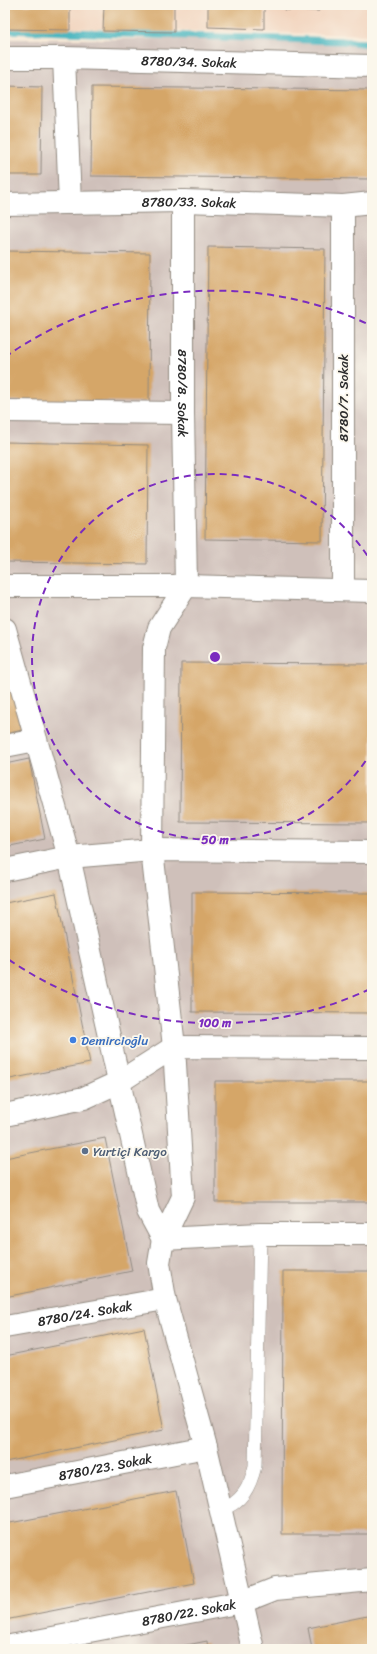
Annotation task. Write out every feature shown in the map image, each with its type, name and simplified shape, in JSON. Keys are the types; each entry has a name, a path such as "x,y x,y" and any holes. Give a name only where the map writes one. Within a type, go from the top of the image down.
{"street":[{"name":"8780/34. Sokak","path":"5,58 64,58 372,66"},
{"path":"64,58 70,203"},
{"name":"8780/33. Sokak","path":"5,204 183,201 343,206 372,202"},
{"name":"8780/8. Sokak","path":"183,201 183,413 186,586"},
{"name":"8780/7. Sokak","path":"343,206 344,590"},
{"path":"5,411 183,413"},
{"path":"5,586 186,586 372,591"},
{"path":"186,586 159,628 154,648 152,850 174,1047 183,1197 164,1239 159,1263 165,1299 206,1447 253,1649"},
{"path":"5,630 69,857 148,1211 164,1239"},
{"path":"5,746 36,740"},
{"path":"5,870 69,857 152,850 372,852"},
{"path":"5,1115 84,1098 119,1082 174,1047 372,1048"},
{"path":"164,1239 260,1234 372,1234"},
{"name":"8780/24. Sokak","path":"5,1327 165,1299"},
{"name":"8780/23. Sokak","path":"5,1486 206,1447"},
{"name":"8780/22. Sokak","path":"5,1647 242,1602 275,1589 372,1580"}],"lane":[{"path":"220,1510 229,1507 241,1498 252,1480 255,1466 260,1234"}],"shaded area":[{"path":"5,5 372,5 372,35 5,27"},
{"path":"5,39 372,39 372,1649 5,1649"}],"building":[{"path":"5,5 70,5 70,30 5,29"},
{"path":"104,5 174,5 174,32 103,31"},
{"path":"208,5 264,5 264,29 208,27"},
{"path":"284,5 319,5 319,11 284,10"},
{"path":"5,86 42,87 41,175 5,175"},
{"path":"92,87 372,90 372,179 91,176"},
{"path":"208,247 325,249 322,541 205,539"},
{"path":"5,251 150,253 149,402 5,401"},
{"path":"5,442 148,445 147,564 5,562"},
{"path":"5,659 23,730 5,734"},
{"path":"181,663 372,664 372,823 180,822"},
{"path":"29,759 45,839 5,847 5,764"},
{"path":"192,892 372,893 372,1013 192,1012"},
{"path":"56,893 90,1063 5,1080 5,903"},
{"path":"215,1081 372,1081 372,1202 215,1202"},
{"path":"105,1138 132,1271 5,1297 5,1158"},
{"path":"283,1271 372,1271 372,1534 282,1534"},
{"path":"144,1328 164,1430 5,1462 5,1356"},
{"path":"176,1491 194,1583 5,1620 5,1524"},
{"path":"372,1615 372,1649 312,1649 308,1628"},
{"path":"207,1641 208,1649 172,1649 172,1648"}],"waterway":[{"path":"5,30 341,41 372,44"}],"place":[{"name":"Demircioğlu","path":"73,1040"},
{"name":"Yurtiçi Kargo","path":"85,1151"}]}
